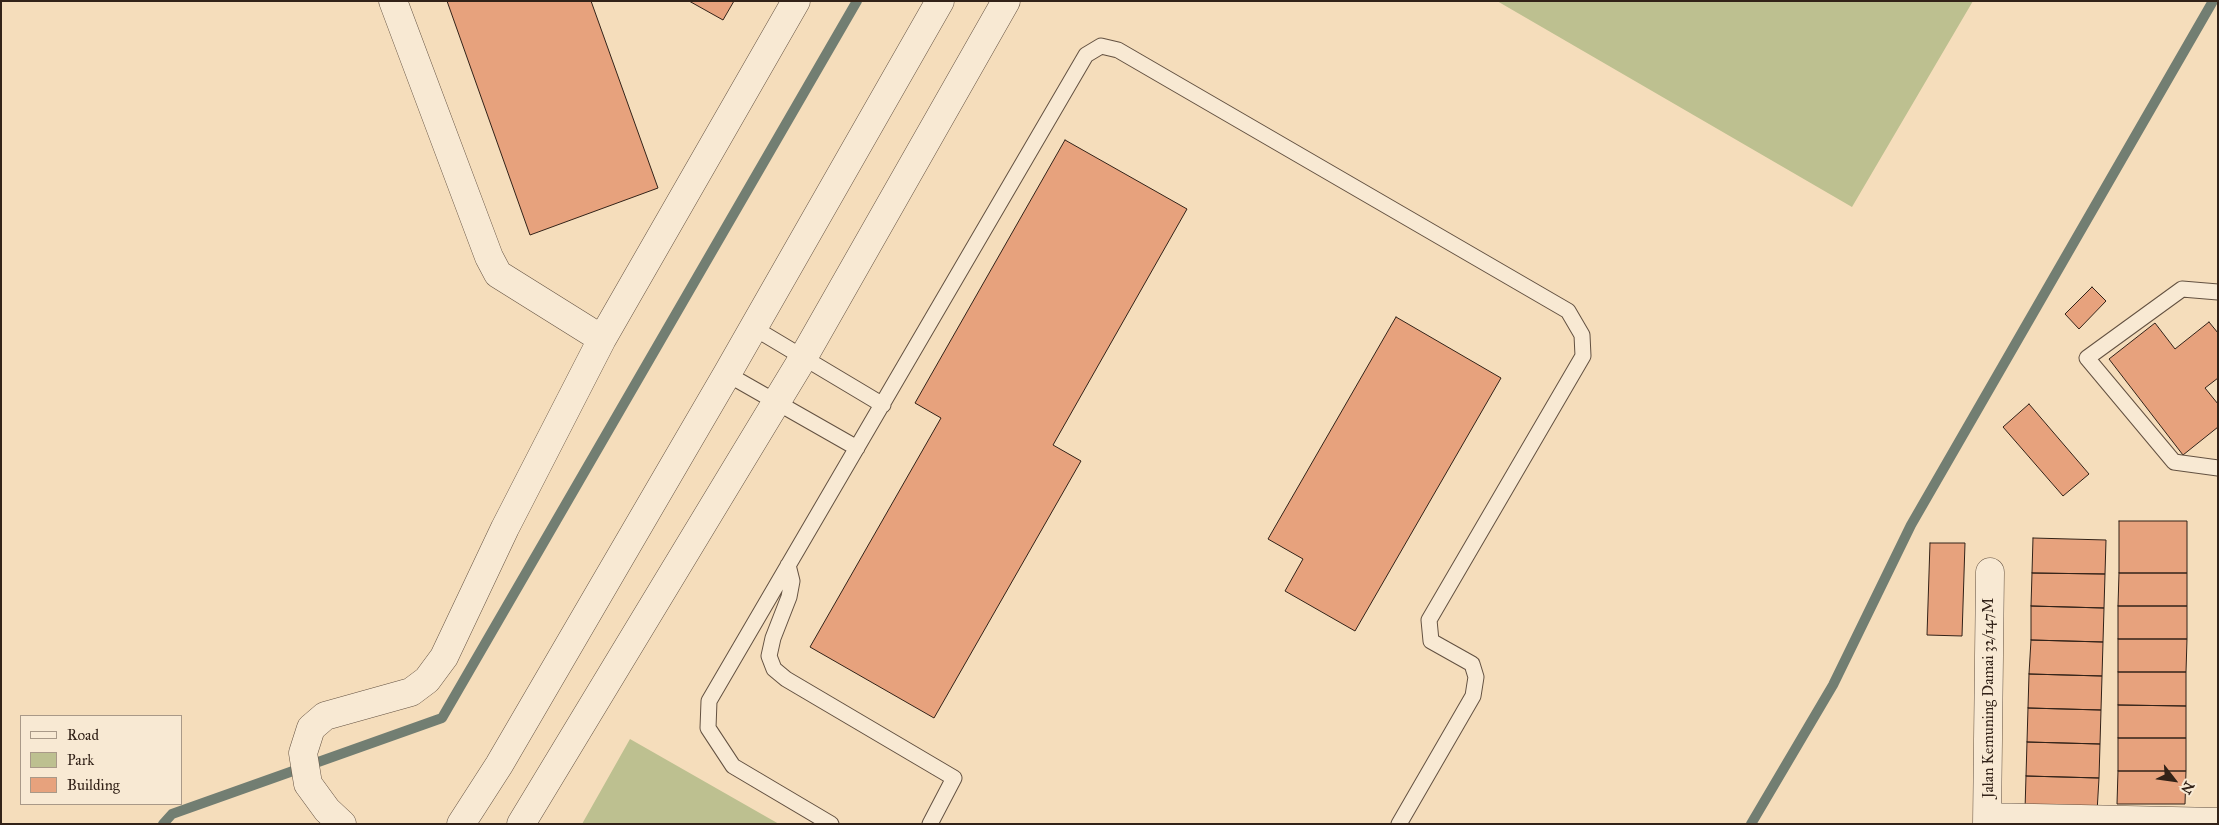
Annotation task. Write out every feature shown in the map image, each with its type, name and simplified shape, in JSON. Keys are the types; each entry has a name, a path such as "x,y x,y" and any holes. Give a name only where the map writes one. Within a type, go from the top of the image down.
{"street":[{"path":"393,1 489,257 498,274 602,339"},
{"path":"342,824 327,810 308,784 303,752 311,728 325,716 411,692 427,680 444,657 505,528 602,339 796,1"},
{"path":"461,824 499,765 728,374 940,1"},
{"path":"520,824 803,358 1006,1"},
{"name":"Jalan Kemuning Damai 32/147M","path":"1988,820 1990,572"},
{"path":"1988,820 2218,822"}],"lane":[{"path":"831,824 733,766 708,728 709,701 1086,54 1100,46 1118,50 1568,311 1582,335 1582,356 1429,620 1431,641 1472,664 1476,678 1473,696 1399,824"},
{"path":"2218,292 2182,289 2087,358 2174,462 2218,468"},
{"path":"754,328 882,405"},
{"path":"728,374 857,448"},
{"path":"788,565 792,581 790,597 773,638 769,656 774,669 954,778 930,824"}],"green space":[{"path":"1497,1 1973,1 1852,207"},
{"path":"630,739 779,824 582,824"}],"building":[{"path":"447,1 591,1 658,188 530,235"},
{"path":"689,1 734,1 723,20"},
{"path":"1065,140 1187,209 1053,445 1081,461 934,718 810,647 941,418 915,403"},
{"path":"2092,287 2106,301 2079,329 2065,314"},
{"path":"1396,317 1501,378 1355,631 1285,591 1303,559 1268,539"},
{"path":"2209,322 2218,333 2218,378 2205,388 2218,404 2218,427 2183,455 2109,359 2155,323 2175,349"},
{"path":"2029,404 2089,474 2063,496 2003,427"},
{"path":"2119,521 2187,521 2187,573 2119,573"},
{"path":"2033,538 2106,540 2105,574 2032,573"},
{"path":"1930,543 1965,543 1962,636 1927,635"},
{"path":"2032,573 2105,574 2104,608 2031,606"},
{"path":"2119,573 2187,573 2187,606 2118,606"},
{"path":"2031,606 2104,608 2103,642 2031,640"},
{"path":"2118,606 2187,606 2187,639 2118,639"},
{"path":"2118,639 2187,639 2186,672 2118,672"},
{"path":"2031,640 2103,642 2102,676 2029,674"},
{"path":"2118,672 2186,672 2186,706 2118,705"},
{"path":"2029,674 2102,676 2101,710 2028,708"},
{"path":"2118,705 2186,706 2186,738 2118,738"},
{"path":"2028,708 2101,710 2100,744 2027,742"},
{"path":"2118,738 2186,738 2186,771 2118,771"},
{"path":"2027,742 2100,744 2099,778 2026,776"},
{"path":"2118,771 2186,771 2185,804 2117,804"},
{"path":"2026,776 2099,778 2097,812 2025,810"}],"waterway":[{"path":"163,824 172,814 442,718 857,1"},
{"path":"1751,824 1833,685 1911,525 2213,1"}]}
